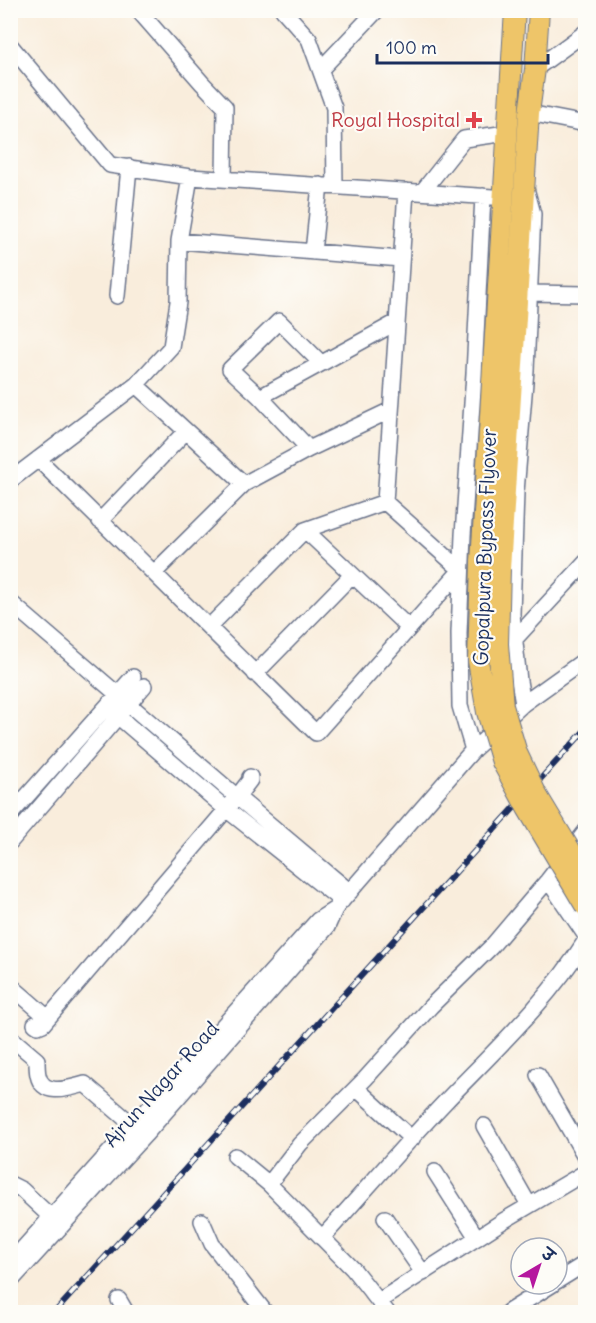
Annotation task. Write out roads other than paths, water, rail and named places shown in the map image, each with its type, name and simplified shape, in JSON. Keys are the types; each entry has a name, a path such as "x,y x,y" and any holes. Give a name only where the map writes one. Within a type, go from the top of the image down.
{"main road":[{"name":"Gopalpura Bypass Flyover","path":"515,10 507,133 493,197 501,224 481,562 478,661 487,712 502,762 585,907"},
{"name":"Gopalpura Bypass Flyover","path":"539,10 529,113 500,569 498,644 503,706 517,753 537,795 585,876"}],"street":[{"path":"138,10 225,106 224,179"},
{"path":"283,10 309,39 334,108 327,186 313,252"},
{"path":"321,69 376,10"},
{"path":"535,69 585,32"},
{"path":"10,45 110,165 190,177 493,197 461,570 460,706 472,750"},
{"path":"529,113 585,124"},
{"path":"385,502 401,259 414,192 464,139 507,133"},
{"path":"117,296 129,167"},
{"path":"12,479 136,385 171,347 177,302 179,241 190,177"},
{"path":"524,704 519,681 512,614 516,492 526,370 533,214 525,183"},
{"path":"179,241 401,259"},
{"path":"529,293 585,294"},
{"path":"309,449 230,369 279,321 321,363"},
{"path":"260,397 397,322"},
{"path":"136,385 244,484"},
{"path":"154,573 244,484 309,449 391,410"},
{"path":"100,520 186,431"},
{"path":"38,459 316,733 461,570"},
{"path":"385,502 461,570"},
{"path":"208,627 305,530 385,502"},
{"path":"305,530 409,628"},
{"path":"514,640 585,562"},
{"path":"255,674 352,575"},
{"path":"10,602 226,809 342,901"},
{"name":"Ajrun Nagar Road","path":"10,1282 318,920 342,901 472,750 524,704 585,660"},
{"path":"10,842 65,780 118,706 139,682"},
{"path":"10,815 52,768 118,706"},
{"path":"118,706 237,797 342,901"},
{"path":"52,768 65,780"},
{"path":"10,986 42,1021 237,797 250,777"},
{"path":"269,1184 300,1144 356,1088 431,1006 491,947 584,835"},
{"path":"322,1238 531,1011 574,959 585,938 548,880"},
{"path":"10,1037 37,1060 38,1078 45,1088 57,1091 85,1084 139,1131"},
{"path":"538,1075 585,1158"},
{"path":"356,1088 412,1138"},
{"path":"484,1126 529,1205"},
{"name":"Ajrun Nagar Road","path":"10,1263 51,1218 139,1131"},
{"path":"235,1156 269,1184 353,1269 383,1307 423,1273 585,1172"},
{"path":"435,1172 477,1238"},
{"path":"10,1184 22,1191 51,1218"},
{"path":"385,1218 423,1273"},
{"path":"202,1221 212,1244 265,1312"},
{"path":"569,1273 585,1263"},
{"path":"508,1312 534,1296"}],"railway":[{"path":"55,1312 586,729"}],"place":[{"name":"Royal Hospital","path":"474,120"}]}
